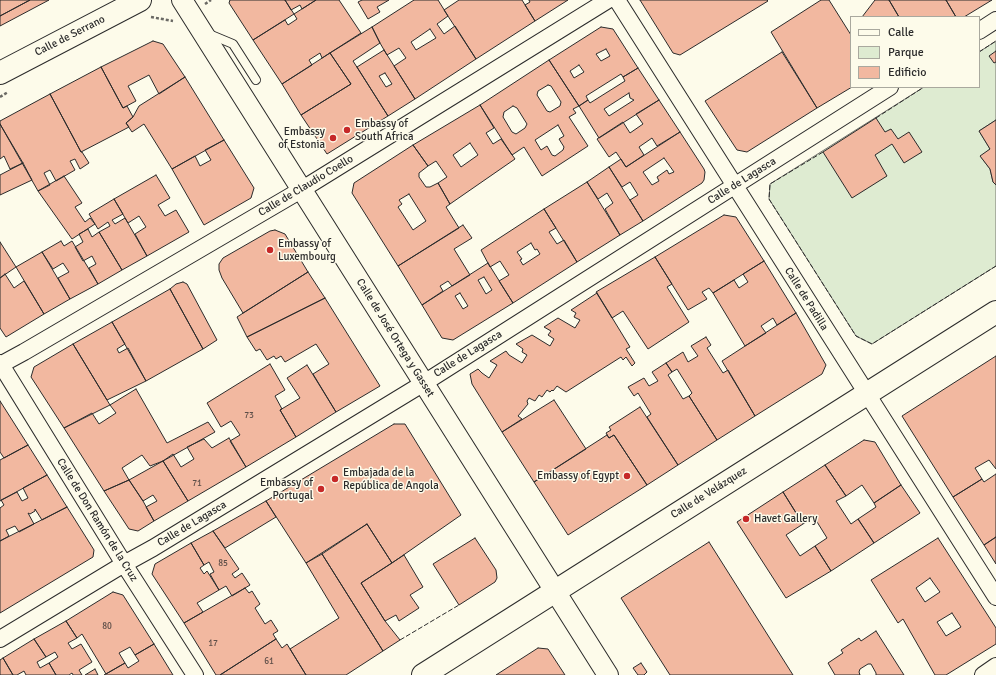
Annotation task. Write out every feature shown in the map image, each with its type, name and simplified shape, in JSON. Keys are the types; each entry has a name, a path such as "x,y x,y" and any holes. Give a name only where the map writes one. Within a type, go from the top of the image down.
{"main road":[{"name":"Calle de Serrano","path":"0,73 140,0"},
{"name":"Calle de Velázquez","path":"423,675 996,312"}],"street":[{"name":"Calle de José Ortega y Gasset","path":"182,0 608,675"},
{"name":"Calle de Claudio Coello","path":"0,364 31,348 301,190 608,0"},
{"name":"Calle de Padilla","path":"617,0 996,597"},
{"path":"980,30 996,20"},
{"name":"Calle de Lagasca","path":"0,639 153,548 424,382 888,88"},
{"name":"Calle de Don Ramón de la Cruz","path":"0,364 195,675"},
{"path":"982,675 996,666"}],"lane":[{"path":"201,32 233,44 256,80"}],"green space":[{"path":"996,41 996,120 979,131 990,149 981,157 990,169 993,182 996,185 996,266 872,344 856,336 769,199 770,184 922,88 980,88 980,51"}],"building":[{"path":"0,0 30,0 0,16"},
{"path":"30,0 49,0 0,26 0,16"},
{"path":"230,0 285,0 294,14 253,40 229,3"},
{"path":"285,0 316,0 302,9 300,5 291,10"},
{"path":"316,0 339,0 361,33 322,58 320,53 309,60 312,65 282,84 253,40 285,20 288,25 297,19 294,14"},
{"path":"362,0 389,0 377,7 380,12 368,19 358,2"},
{"path":"414,0 438,0 448,16 437,24 444,34 455,26 476,59 415,99 394,66 406,58 399,48 387,55 372,27","holes":["430,29 436,38 416,50 411,42"]},
{"path":"459,0 522,0 535,21 476,59 444,10"},
{"path":"529,0 568,0 535,21 525,5 530,2"},
{"path":"640,0 768,1 680,55 673,53"},
{"path":"821,0 829,0 850,33 850,88 817,108 771,32"},
{"path":"875,0 889,0 898,16 863,16"},
{"path":"889,0 946,0 955,16 898,16"},
{"path":"946,0 992,0 966,16 955,16"},
{"path":"372,27 380,43 353,61 388,116 327,154 301,115 351,84 330,53"},
{"path":"601,27 613,29 638,68 623,77 621,74 586,96 588,100 579,106 549,60","holes":["606,49 610,56 601,61 596,54","579,65 584,72 574,78 570,71"]},
{"path":"153,41 163,44 185,77 159,94 149,75 128,86 136,101 123,108 101,67"},
{"path":"384,50 415,99 388,116 357,67","holes":["385,73 392,84 386,87 379,76"]},
{"path":"996,51 996,62 994,63 989,56"},
{"path":"782,52 817,108 747,152 737,150 705,101"},
{"path":"330,53 351,84 301,115 282,84"},
{"path":"549,60 579,106 573,109 576,113 569,117 588,146 542,176 524,147 512,155 480,105","holes":["548,85 551,86 561,102 560,106 550,112 547,111 537,95 538,91","513,106 517,108 527,124 525,128 516,134 512,132 503,117 504,112","558,125 564,136 559,139 564,147 563,150 555,156 552,155 547,146 541,150 535,140"]},
{"path":"101,67 123,108 127,106 133,117 126,123 129,127 81,152 50,94"},
{"path":"638,68 659,100 599,138 579,106 588,100 590,103 625,81 623,77","holes":["629,93 630,98 634,100 609,116 604,109"]},
{"path":"185,77 224,140 172,169 144,124 132,132 126,123 133,117 139,106"},
{"path":"50,94 81,152 89,163 80,169 75,159 70,161 75,170 56,181 50,170 44,173 50,185 38,191 0,124 0,121"},
{"path":"659,100 680,132 657,146 652,138 639,147 644,155 626,167 616,152 609,157 597,139 623,122 630,133 643,124 636,114"},
{"path":"480,105 494,128 486,133 493,144 501,139 515,159 450,204 438,183 447,177 436,161 428,166 413,145","holes":["470,143 478,155 461,167 453,155"]},
{"path":"876,118 885,132 891,129 898,139 909,132 922,152 904,163 892,144 875,155 887,176 852,198 823,152"},
{"path":"996,120 996,185 993,182 990,169 980,156 990,149 979,131"},
{"path":"0,124 23,163 10,169 4,156 0,159"},
{"path":"680,132 705,172 702,183 643,221 630,200 638,195 630,182 622,187 609,167 621,159 626,167","holes":["664,158 674,172 669,174 667,170 657,177 659,181 652,185 643,172"]},
{"path":"224,140 254,188 251,198 204,225 172,169 195,156 200,166 211,160 205,150"},
{"path":"413,145 428,166 419,173 419,177 426,187 430,187 438,183 450,204 446,207 459,228 398,266 352,193 354,183","holes":["409,194 426,221 413,230 398,207 402,204 399,200"]},
{"path":"23,163 32,180 0,195 0,175"},
{"path":"609,167 643,221 620,235 605,209 613,203 607,193 598,199 587,182"},
{"path":"156,175 170,198 158,205 165,216 176,210 189,232 147,256 135,234 146,227 139,216 128,223 114,199"},
{"path":"64,176 82,203 75,207 85,222 90,218 95,224 72,239 38,191"},
{"path":"587,182 620,235 577,262 544,209"},
{"path":"114,199 123,214 112,220 115,224 125,218 147,256 122,270 99,232 110,226 108,222 98,229 89,214"},
{"path":"544,209 556,228 549,232 557,244 564,240 577,262 513,303 499,281 509,275 500,261 490,267 481,250","holes":["531,243 535,250 537,249 540,254 523,265 520,260 522,259 517,252"]},
{"path":"724,215 736,217 764,261 713,293 709,288 702,292 707,299 688,310 655,257"},
{"path":"463,225 472,238 454,249 470,275 452,286 448,281 440,286 443,291 422,305 398,266"},
{"path":"88,229 92,237 99,232 122,270 98,284 89,268 96,264 92,256 83,261 75,247 83,242 79,234"},
{"path":"275,230 285,234 308,272 243,313 222,278 219,270 219,264 223,258 270,231"},
{"path":"61,241 64,246 72,241 98,284 70,299 58,278 69,272 63,263 53,269 42,252"},
{"path":"0,242 16,267 0,278"},
{"path":"42,252 70,299 44,314 16,267"},
{"path":"655,257 672,284 667,287 689,322 648,349 623,311 612,318 596,292"},
{"path":"764,261 796,313 777,325 773,318 761,326 766,333 745,346 713,293 734,280 739,288 748,282 743,274"},
{"path":"488,263 513,303 453,340 442,338 422,305","holes":["484,277 492,290 486,294 478,280","460,293 468,306 463,309 455,296"]},
{"path":"308,272 325,298 247,337 237,317"},
{"path":"5,274 14,288 24,281 44,314 6,337 0,328 0,278"},
{"path":"183,282 187,284 217,340 203,349 170,289 176,284"},
{"path":"170,289 203,349 146,381 112,322"},
{"path":"597,293 630,347 626,349 635,363 632,366 626,357 623,360 621,357 566,392 557,386 553,391 552,390 550,392 547,390 542,397 539,395 535,401 529,398 527,401 528,404 518,416 522,419 502,432 472,384 470,374 478,369 489,378 497,365 490,361 506,351 509,355 522,363 527,355 522,352 523,349 516,344 532,335 550,346 554,339 548,335 551,331 544,327 558,318 575,328 580,320 574,317 576,313 571,310"},
{"path":"325,298 380,386 336,412 313,374 329,364 316,344 285,362 281,356 276,359 274,356 267,360 260,349 256,351 247,337"},
{"path":"796,313 826,365 822,374 755,416 722,361"},
{"path":"112,322 125,344 117,349 119,353 128,348 146,381 107,400 73,344"},
{"path":"706,337 711,345 707,348 723,373 728,370 755,416 717,440 689,396 692,393 677,369 672,372 666,363 683,352 688,362 698,356 691,346"},
{"path":"73,344 110,405 64,428 31,377 34,367"},
{"path":"996,356 996,469 989,460 975,468 982,479 953,497 902,416"},
{"path":"666,363 672,372 668,375 683,399 689,396 717,440 678,465 647,417 651,414 638,393 634,396 628,387 644,378 649,386 658,381 652,372"},
{"path":"270,364 285,390 275,396 282,409 280,410 296,437 246,467 230,441 240,435 231,421 221,427 207,403"},
{"path":"307,365 336,412 296,437 280,410 300,398 287,378"},
{"path":"136,389 167,443 208,422 215,432 163,461 150,466 142,455 122,468 129,480 104,491 64,428 92,413 99,424 116,413 110,405"},
{"path":"554,400 586,449 534,482 502,432"},
{"path":"0,401 28,445 4,458 0,452"},
{"path":"640,407 678,465 647,485 614,435 609,438 606,433 611,430 609,427"},
{"path":"394,424 405,424 461,515 392,563 367,524 306,563 266,501"},
{"path":"607,435 609,438 614,435 647,485 568,535 534,482"},
{"path":"229,438 246,467 188,501 163,461 173,454 181,467 194,459 187,447 204,439 212,448"},
{"path":"864,440 875,442 901,485 874,503 862,485 846,496 825,465"},
{"path":"28,445 47,475 0,501 0,460"},
{"path":"163,461 188,501 154,521 146,507 157,501 153,495 143,501 129,480"},
{"path":"825,465 846,496 836,501 851,524 858,519 874,543 831,571 815,546 827,538 814,517 803,524 783,492"},
{"path":"996,474 996,537 984,545 953,497 982,479 984,482"},
{"path":"47,475 67,507 42,520 35,509 35,511 30,514 28,513 34,524 19,532 15,526 6,530 9,536 0,541 0,508 4,505 1,500 17,492 22,501 28,498 23,488"},
{"path":"129,480 154,521 138,531 129,529 104,491"},
{"path":"901,485 920,513 874,543 858,519 876,507 874,503"},
{"path":"783,492 803,524 786,535 800,556 815,546 831,571 786,598 737,522"},
{"path":"266,501 276,517 225,548 213,531"},
{"path":"67,507 94,550 93,557 0,613 0,541"},
{"path":"367,524 392,563 361,583 385,621 400,640 383,651 322,554"},
{"path":"213,531 239,569 232,574 235,578 242,573 250,585 232,596 226,586 219,590 210,574 214,572 209,562 204,565 191,543"},
{"path":"996,537 996,564 984,545"},
{"path":"475,538 496,570 497,578 495,582 459,605 433,564"},
{"path":"938,538 996,628 996,644 946,675 935,675 903,619 898,623 871,580","holes":["930,578 940,592 925,602 916,588","952,613 961,627 946,636 937,622"]},
{"path":"709,542 793,675 670,675 621,598"},
{"path":"191,543 204,565 200,568 204,574 207,571 219,590 197,603 203,612 184,623 152,574 155,564"},
{"path":"322,554 383,651 346,675 306,675 290,649 339,618 306,563"},
{"path":"404,555 423,587 410,595 419,608 399,621 396,615 385,621 361,583"},
{"path":"245,588 249,593 252,591 260,604 255,608 265,624 271,620 278,631 273,634 276,639 220,675 216,675 184,623"},
{"path":"113,592 123,595 154,644 135,655 130,647 119,653 125,663 106,674 82,634 77,638 66,621"},
{"path":"66,621 77,638 68,643 72,649 81,644 92,662 79,670 82,675 73,675 72,673 69,675 56,675 49,663 58,657 55,652 46,657 34,639"},
{"path":"876,631 904,675 876,675 871,664 868,664 860,669 860,675 835,675 828,663 843,653 841,650 859,638 861,641"},
{"path":"34,639 46,657 37,662 40,668 49,663 56,675 26,675 24,671 17,675 13,675 3,658"},
{"path":"276,639 282,648 287,644 306,675 220,675"},
{"path":"154,644 173,675 104,675 125,663 128,668 139,661 135,655"},
{"path":"538,648 548,649 565,675 496,675"},
{"path":"3,658 13,675 0,675 0,660"},
{"path":"641,663 647,672 644,675 638,675 633,668"},
{"path":"95,669 98,675 85,675"}],"fence":[{"path":"980,51 996,41"},
{"path":"876,118 922,88"},
{"path":"823,152 770,184 769,199 856,336 872,344 996,266"},
{"path":"400,640 459,605"}],"place":[{"name":"Embassy of South Africa","path":"347,130"},
{"name":"Embassy of Estonia","path":"333,138"},
{"name":"Embassy of Luxembourg","path":"270,250"},
{"name":"Embassy of Egypt","path":"627,476"},
{"name":"Embajada de la República de Angola","path":"335,479"},
{"name":"Embassy of Portugal","path":"321,489"},
{"name":"Havet Gallery","path":"746,519"}]}
